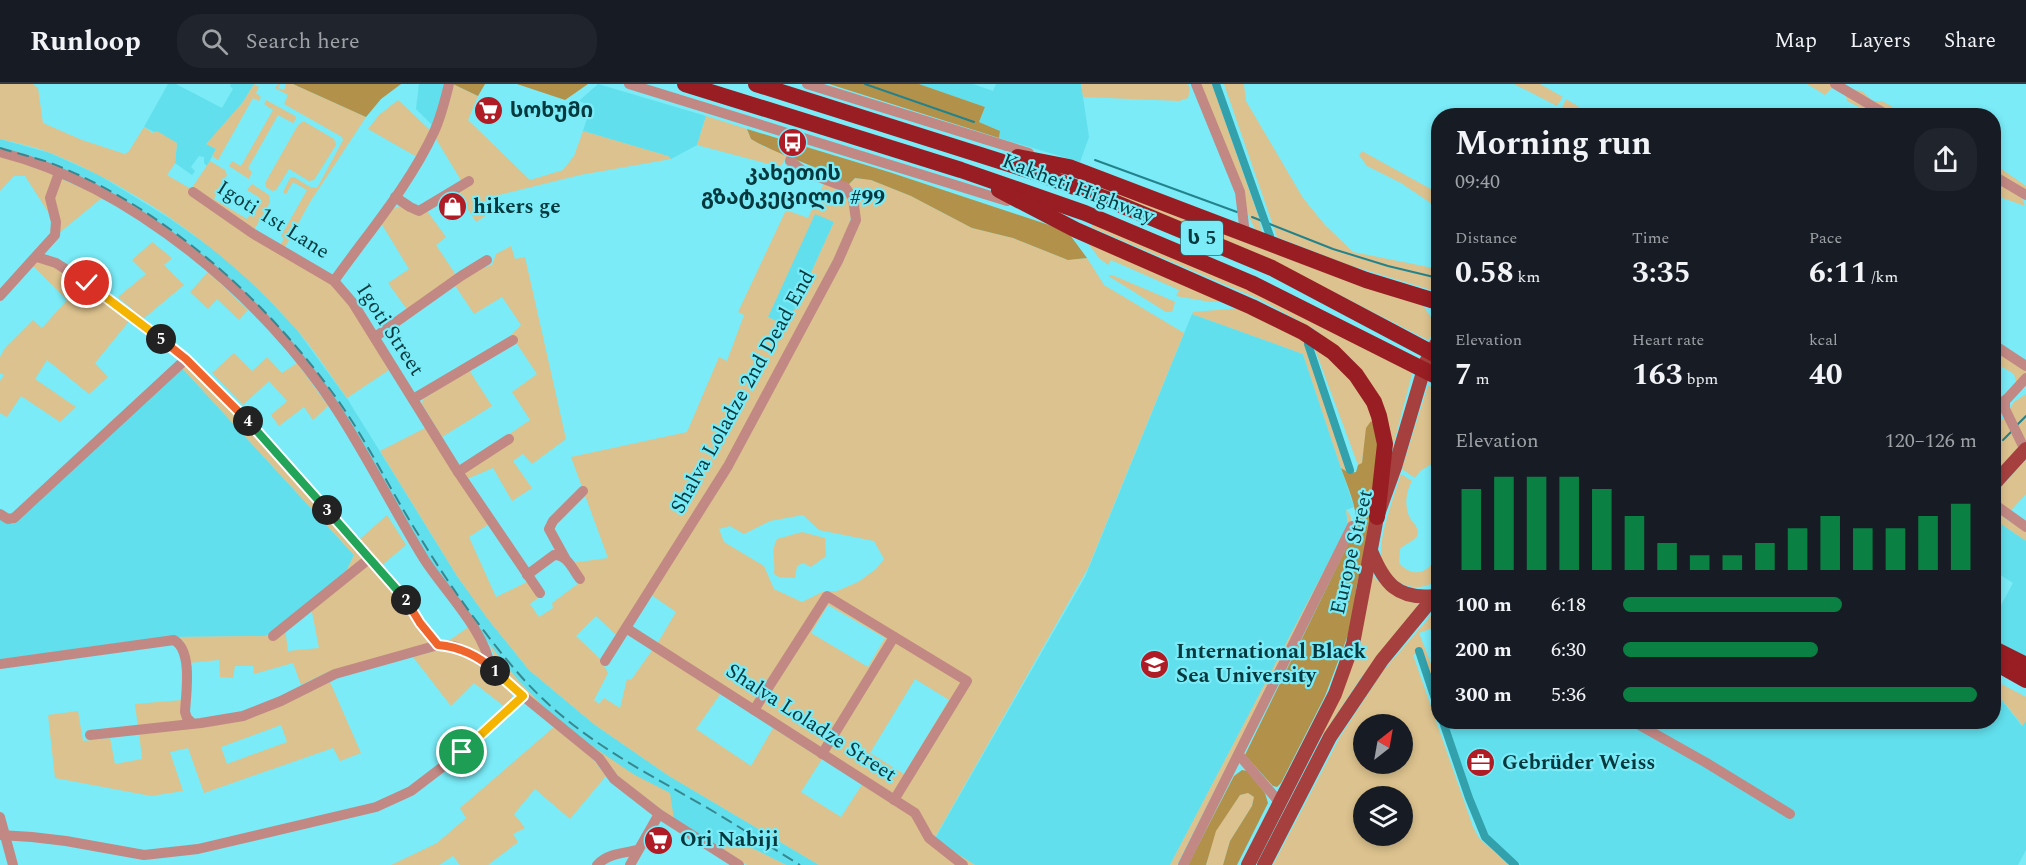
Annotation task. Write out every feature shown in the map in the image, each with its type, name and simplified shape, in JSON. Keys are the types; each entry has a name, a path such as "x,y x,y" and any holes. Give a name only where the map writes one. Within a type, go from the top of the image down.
{"highway":[{"name":"Kakheti Highway","path":"685,84 961,170 1085,213 1251,283 1431,373"},
{"name":"Kakheti Highway","path":"756,84 1034,171 1272,268 1431,352"},
{"path":"954,145 1069,167 1366,280 1431,300"},
{"path":"961,170 1037,211 1224,293 1304,332 1333,352 1356,375 1374,402 1379,416 1384,444 1377,517"},
{"path":"1037,211 1085,213"},
{"path":"2001,652 2026,665"},
{"path":"2001,666 2026,680"}],"main road":[{"name":"Europe Street","path":"1248,865 1335,694 1353,644 1377,517 1395,467 1416,392 1431,353"},
{"path":"2001,476 2025,450"},
{"path":"1370,549 1383,577 1393,588 1420,597 1431,595"},
{"path":"1263,865 1330,737 1382,660 1431,601"}],"street":[{"name":"Igoti Street","path":"449,84 434,132 395,197 334,281 353,303 458,472 540,593"},
{"name":"Kakheti Highway","path":"629,84 1037,211"},
{"name":"Kakheti Highway","path":"807,84 1069,167"},
{"path":"1196,84 1240,192 1245,234"},
{"path":"1835,84 1876,108"},
{"name":"Shalva Loladze 2nd Dead End","path":"605,661 728,466 838,261 856,219 853,198 845,187 803,171 790,161 800,137"},
{"path":"0,152 59,173 105,196 155,226 203,262 248,303 297,356 336,409 425,560 481,639 489,657 490,667"},
{"path":"0,296 55,235 56,222 50,198 59,173"},
{"path":"2001,180 2026,195"},
{"path":"395,197 419,211 469,182"},
{"name":"Igoti 1st Lane","path":"193,192 252,233 334,281"},
{"path":"37,257 56,263 87,283 186,359 250,423 370,558 406,599 420,623 438,645"},
{"path":"375,337 461,276 488,260"},
{"path":"413,399 513,340"},
{"path":"2001,350 2026,366"},
{"path":"0,514 8,519 14,518 186,359"},
{"path":"2001,405 2026,378"},
{"path":"2005,400 2005,409 2025,450"},
{"path":"458,472 509,439"},
{"path":"580,579 549,529 553,521 583,491"},
{"path":"2001,509 2026,527"},
{"path":"1183,865 1352,526"},
{"path":"527,574 554,555 565,558"},
{"path":"273,636 370,558"},
{"path":"754,710 827,596 967,681 894,800"},
{"name":"Shalva Loladze Street","path":"626,628 915,813 929,838 963,865"},
{"path":"822,754 894,637"},
{"path":"0,664 174,640 181,644 184,651 185,712 192,723"},
{"path":"90,735 201,723 253,713 335,674 438,645 460,649 490,667 599,759 614,779 659,814 739,865"},
{"path":"2,835 66,841 144,855 198,849 376,807 411,791 462,752 523,696"},
{"path":"1646,729 1790,814"},
{"path":"1239,755 1280,803"},
{"path":"630,865 659,814"},
{"path":"0,817 2,835 14,865"},
{"path":"597,865 601,860 616,854 638,850"}],"shaded area":[{"path":"0,84 33,84 38,88 43,123 82,140 125,154 144,127 153,133 157,131 177,143 175,163 167,175 191,189 210,161 225,170 227,175 214,199 247,219 260,198 247,190 252,184 269,195 270,202 254,230 192,190 188,193 252,236 334,286 350,304 389,370 347,398 309,345 270,301 243,275 184,228 152,206 87,169 47,152 0,139"},
{"path":"168,84 176,84 222,108 233,89 231,84 254,84 243,102 207,144 216,149 207,166 204,163 204,157 199,156 191,167 195,171 192,175 175,163 177,143 144,127"},
{"path":"254,84 259,87 256,93 261,97 259,101 253,98 218,160 212,156 216,149 206,144 243,102"},
{"path":"280,84 278,88 284,90 286,84 293,84 366,117 310,202 284,249 280,246 284,238 281,236 307,190 293,182 286,194 283,192 290,178 294,177 310,187 317,188 343,140 342,137 284,104 288,95 275,88"},
{"path":"293,84 401,84 381,99 366,117"},
{"path":"419,84 447,84 433,126 416,109"},
{"path":"453,84 478,96 468,120 530,180 563,170 574,156 583,131 668,156 671,159 580,175 499,195 501,206 476,222 457,192 462,182 436,139"},
{"path":"453,84 485,84 478,96"},
{"path":"517,84 588,84 565,100"},
{"path":"598,84 706,116 697,145 671,159 668,156 583,131 591,106 579,101"},
{"path":"829,84 919,84 985,107 979,122 1000,131 999,138"},
{"path":"919,84 973,84 993,91 996,84 1081,84 1089,137 1080,162 999,138 1000,131 979,122 985,107"},
{"path":"1081,84 1188,84 1190,90 1188,98 1179,101 1083,97"},
{"path":"1201,84 1212,84 1260,221 1261,232 1255,229 1250,219"},
{"path":"1224,84 1244,84 1246,101 1303,198 1325,225 1353,252 1431,268 1431,290 1349,265 1277,237"},
{"path":"1514,84 1540,84 1563,97 1557,106"},
{"path":"1807,84 1835,84 1835,85 1825,95"},
{"path":"1845,89 1862,91 1873,101 1882,101 1894,108 1861,108 1847,101"},
{"path":"1566,99 1581,108 1562,108"},
{"path":"266,100 295,116 296,119 293,123 278,115 248,168 252,172 249,179 229,166 232,161 241,166 273,110 264,104"},
{"path":"398,100 431,131 417,157 368,129 379,115"},
{"path":"706,116 747,129 751,139 788,155 780,167 697,145"},
{"path":"305,122 334,139 336,145 314,180 309,181 289,169 276,190 272,191 266,187 265,183 298,125"},
{"path":"747,129 889,172 1067,231 1087,258 1068,260 1013,238 972,228 911,196 871,180 855,178 848,185 825,172 751,139"},
{"path":"0,139 50,153 99,175 169,218 216,251 259,289 297,330 348,400 457,576 529,670 595,725 669,776 819,865 786,865 742,843 717,845 674,819 633,774 605,757 551,715 516,678 443,585 299,353 156,224 0,150"},
{"path":"1362,151 1431,189 1431,203 1401,183 1367,166 1359,155"},
{"path":"0,155 55,175 50,215 25,176 14,176 0,191"},
{"path":"2001,169 2026,186 2026,197 2021,196 2025,206 2001,197"},
{"path":"59,178 103,197 59,233 52,201"},
{"path":"855,178 871,180 911,196 972,228 1013,238 1068,260 1087,258 1104,285 1184,333 1088,568 934,839 975,865 968,865 932,838 919,816 896,799 968,680 826,594 754,707 657,644 676,612 650,594 720,484 842,263 859,220 855,197 848,185","holes":["803,515 819,530 874,541 884,559 876,569 858,582 837,591 822,592 802,602 774,589 764,566 724,542 719,529 730,526 744,534 770,521"]},
{"path":"824,183 842,190 848,196 852,210 851,218 840,247 727,463 618,637 596,616 576,636 601,660 608,673 594,700 599,704 604,698 620,708 627,679 631,680 653,649 721,693 696,729 751,766 773,728 822,759 801,792 841,817 863,783 913,814 960,865 819,865 669,776 595,725 529,670 487,618 457,576 380,451 425,428 489,524 469,537 496,597 529,581 539,597 530,604 539,617 553,608 552,603 583,580 571,563 608,558 571,457 687,432 719,357 727,361 744,315 738,312 786,210 808,218","holes":["815,214 834,222 787,326 768,317"]},
{"path":"1091,184 1422,304 1431,318 1431,336 1428,340 1269,259"},
{"path":"400,206 427,211 446,237 436,245 456,275 408,311 388,283 409,269 381,223 393,209"},
{"path":"815,213 834,222 787,326 768,317"},
{"path":"1094,223 1266,296 1413,370 1392,450 1352,359 1314,329 1261,300 1091,227"},
{"path":"1084,238 1235,302 1211,302 1176,296 1179,290 1111,260 1108,265 1099,258"},
{"path":"152,242 172,258 164,265 184,285 143,319 118,297 146,274 132,260"},
{"path":"511,246 515,259 525,257 566,439 532,464 523,454 513,461 532,488 512,501 493,468 467,479 463,473 508,435 530,420 512,392 537,374 511,335 521,325 502,297 474,314 454,284 492,265 496,254"},
{"path":"36,260 53,265 130,320 95,363 108,377 89,394 47,360 35,379 76,407 60,422 21,396 7,417 0,413 0,381 4,375 0,373 0,357 5,348 33,320 42,328 67,300 32,265"},
{"path":"208,272 248,310 239,320 217,299 208,309 190,292"},
{"path":"1107,275 1112,275 1175,302 1172,312 1166,312"},
{"path":"1241,308 1303,339 1349,473 1341,468 1303,354 1192,314 1193,312"},
{"name":"International Black Sea University","path":"1192,314 1303,354 1354,507 1346,510 1348,525 1170,865 975,865 934,840 1085,577"},
{"path":"1313,344 1360,387 1376,428 1364,445 1362,463 1358,465"},
{"path":"2001,346 2026,360 2026,385 2018,391 2014,374 2001,366"},
{"path":"234,353 252,371 267,357 282,373 297,363 328,406 313,420 304,407 279,426 271,415 287,401 269,381 243,405 212,373"},
{"path":"186,365 246,423 363,557 362,561 345,574 354,555 181,367"},
{"path":"181,367 354,555 345,574 266,636 171,637 0,659 0,518 7,524 13,524"},
{"path":"469,370 492,406 442,437 422,404 423,399"},
{"path":"1428,385 1431,387 1431,464 1420,471 1415,478 1402,469"},
{"path":"2026,394 2026,443 2001,471 2001,422 2014,402"},
{"path":"1371,421 1376,428 1378,448 1369,534 1357,584 1351,627 1325,696 1281,783 1277,787 1273,786 1245,755 1356,528 1354,505 1341,468 1349,473 1356,472 1358,465 1362,463 1366,428"},
{"path":"2026,460 2026,494 2004,518 2026,531 2026,541 2001,524 2001,487"},
{"path":"1401,474 1412,481 1406,504 1418,534 1415,539 1400,549 1399,563 1411,572 1423,571 1431,564 1431,583 1416,587 1404,585 1392,577 1384,565 1381,553 1382,543"},
{"path":"1346,510 1351,517 1349,526 1177,865 1170,865 1348,525"},
{"path":"387,515 406,545 382,565 360,539"},
{"path":"2001,524 2026,541 2026,658 2001,644 2001,605 2013,583 2001,575"},
{"path":"802,532 825,538 826,556 811,567 803,563 797,566 795,578 779,577 774,574 774,552 777,539"},
{"path":"369,564 404,601 431,643 330,671 301,685 293,663 254,674 253,666 235,666 233,678 220,677 219,660 189,663 182,640 171,637 266,636 285,628 288,651 319,648 311,607"},
{"path":"1373,575 1393,594 1419,604 1360,679 1321,738 1347,673"},
{"path":"828,600 891,638 822,752 757,709","holes":["828,605 885,638 868,667 811,633"]},
{"path":"1431,616 1431,629 1419,633 1431,664 1431,679 1422,651 1413,655 1431,707 1431,729 1439,729 1473,827 1479,838 1509,865 1273,865 1340,737 1353,717 1353,774 1413,774 1413,714 1355,714 1383,671"},
{"path":"470,626 485,657 447,642"},
{"path":"894,641 963,683 894,796 825,753","holes":["915,679 949,700 904,774 870,753"]},
{"path":"490,645 516,678 551,715 500,670"},
{"path":"438,650 469,658 498,678 512,694 505,707 474,683 451,706 413,657"},
{"path":"330,682 361,753 340,761 333,748 204,793 188,748 170,752 183,791 151,796 55,778 48,715 78,711 83,741 110,738 115,764 142,759 139,732 218,724","holes":["281,725 287,742 227,764 221,747"]},
{"path":"2001,684 2026,697 2026,720 2023,726 2001,699"},
{"path":"2001,699 2022,726 2026,720 2026,850 2018,865 1521,865 1487,834 1448,729 2001,729"},
{"path":"182,700 183,722 138,727 135,704"},
{"path":"554,727 592,758 606,776 570,819 535,789 514,814 525,828 513,834 518,842 488,865 460,865 453,856 439,865 391,865 437,843 466,818 460,808"},
{"path":"576,735 633,774 670,793 674,819 621,779"},
{"path":"1242,770 1247,771 1265,793 1268,803 1237,865 1223,865 1230,841 1252,806 1254,797 1248,793 1240,795 1216,831 1206,865 1188,865 1234,776"},
{"path":"1248,793 1254,797 1252,806 1230,841 1223,865 1206,865 1215,831 1240,795"},
{"path":"742,843 786,865 747,865 717,845"}],"waterway":[{"path":"865,84 974,122"},
{"path":"1216,84 1270,236"},
{"path":"1095,160 1237,212"},
{"path":"1252,217 1333,249 1431,276"},
{"path":"1308,344 1350,470"},
{"path":"2018,424 2026,416"},
{"path":"2003,440 2012,431"},
{"path":"1419,651 1431,687"},
{"path":"1445,729 1485,837 1515,865"}],"railway":[{"path":"0,148 48,162 92,181 177,234 216,266 254,301 320,376 357,429 409,519 453,588 504,657 539,695 560,714 606,748 800,865"}],"place":[{"name":"სოხუმი","path":"489,111"},
{"name":"კახეთის გზატკეცილი #99","path":"793,143"},
{"name":"hikers ge","path":"452,207"},
{"name":"International Black Sea University","path":"1155,664"},
{"name":"Gebrüder Weiss","path":"1481,763"},
{"name":"Ori Nabiji","path":"659,840"}],"route":[{"path":"87,283 186,359 250,423 406,599 420,623 438,645 454,646 466,651 490,667 523,696 462,752"}]}
